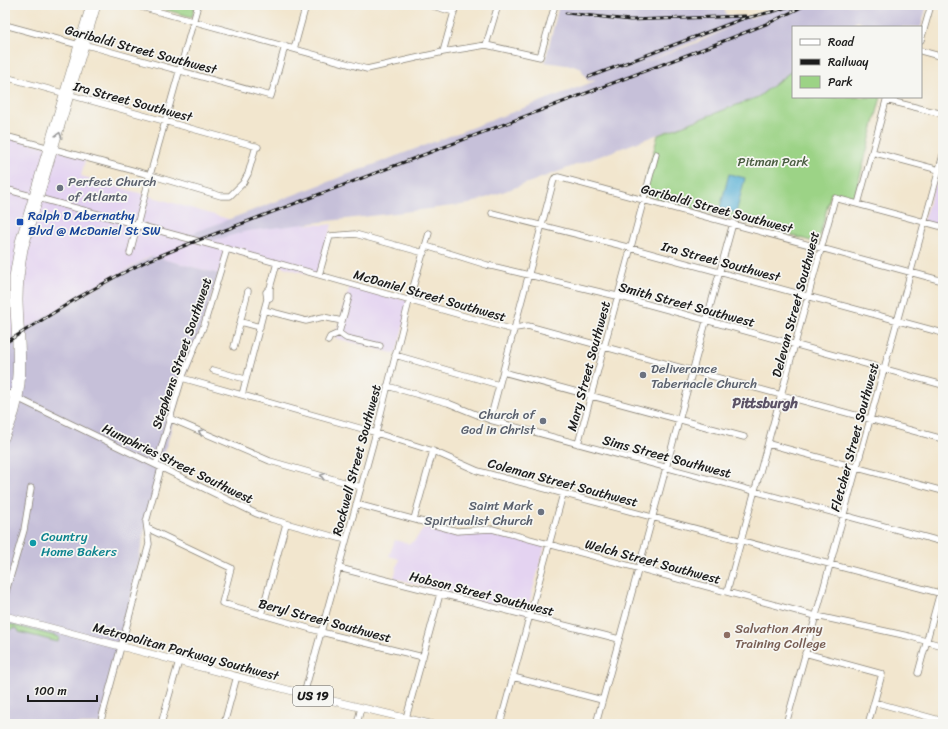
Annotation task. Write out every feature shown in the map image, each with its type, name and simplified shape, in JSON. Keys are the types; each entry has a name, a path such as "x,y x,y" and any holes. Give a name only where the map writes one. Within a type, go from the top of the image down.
{"main road":[{"path":"82,45 90,5"},
{"path":"5,424 22,384 19,302 20,272 26,239 36,198 82,45 97,5"},
{"path":"5,438 17,397"},
{"name":"Metropolitan Parkway Southwest","path":"5,616 304,694 430,724"}],"street":[{"path":"134,5 367,69 443,52 486,45 540,57 555,5"},
{"path":"130,253 136,224 198,5"},
{"path":"294,49 306,5"},
{"path":"429,5 454,12"},
{"path":"443,52 456,5"},
{"path":"486,45 498,5"},
{"path":"922,36 930,5"},
{"name":"Garibaldi Street Southwest","path":"5,25 180,70 271,96 285,46"},
{"path":"922,51 943,57"},
{"name":"Ira Street Southwest","path":"5,77 257,146 248,174 243,183 230,196 221,196 150,175"},
{"path":"943,114 887,98 858,204 943,227"},
{"path":"5,136 150,175"},
{"path":"872,152 939,170"},
{"name":"Mary Street Southwest","path":"578,444 656,154"},
{"name":"Fletcher Street Southwest","path":"786,724 943,155"},
{"name":"Garibaldi Street Southwest","path":"542,225 554,179 558,177 733,223 943,281"},
{"name":"McDaniel Street Southwest","path":"5,189 227,249 510,329 528,326 943,439"},
{"name":"Delevan Street Southwest","path":"727,592 769,444 835,198 858,204"},
{"name":"Ira Street Southwest","path":"492,213 631,248 943,333"},
{"path":"596,724 733,223"},
{"path":"490,420 542,225"},
{"name":"Rockwell Street Southwest","path":"304,694 376,433 409,300 430,233"},
{"path":"319,275 330,236 355,234 424,253"},
{"name":"Smith Street Southwest","path":"426,246 487,265 617,296 943,385"},
{"name":"Stephens Street Southwest","path":"100,724 150,544 146,522 170,418 182,378 204,325 227,249"},
{"path":"243,392 267,299 270,298 270,288 277,263"},
{"path":"234,347 248,291"},
{"path":"339,333 349,297"},
{"path":"264,310 306,321 323,317 342,321"},
{"path":"241,322 260,327"},
{"path":"328,341 330,337 339,333"},
{"path":"339,333 346,338 380,346"},
{"path":"395,355 499,385"},
{"path":"213,370 245,380"},
{"path":"503,372 744,437"},
{"name":"Coleman Street Southwest","path":"182,378 243,392 376,433 433,451 478,471 941,593"},
{"name":"Sims Street Southwest","path":"387,386 448,403 490,420 943,542"},
{"name":"Humphries Street Southwest","path":"5,392 257,514 286,524 346,540"},
{"path":"170,418 270,461 361,487"},
{"path":"769,444 943,491"},
{"path":"414,519 433,451"},
{"path":"5,595 24,530 31,488"},
{"path":"500,724 563,494"},
{"name":"Welch Street Southwest","path":"356,504 458,531 492,529 816,616 943,646"},
{"path":"261,615 286,524"},
{"name":"Beryl Street Southwest","path":"147,528 231,568 222,603 321,632 423,657"},
{"name":"Hobson Street Southwest","path":"339,568 619,639"},
{"path":"918,673 941,593 943,581"},
{"path":"406,718 440,594"},
{"path":"806,653 882,674 868,724"},
{"path":"161,724 179,661"},
{"path":"224,724 237,676"},
{"path":"513,677 602,700"},
{"path":"874,702 943,720"},
{"path":"357,724 361,708"}],"shaded area":[{"path":"559,5 723,5 726,15 751,18 779,5 927,5 921,26 868,26 857,21 850,26 792,26 792,71 758,97 469,204 247,231 211,241 190,234 598,80 588,81 580,67 545,62","holes":["737,24 696,43 636,66"]},
{"path":"5,137 86,156 81,176 235,221 325,225 332,224 318,277 229,251 219,274 150,256 5,340"},
{"path":"943,159 943,230 922,224"},
{"path":"151,256 219,274 184,380 146,524 122,645 101,724 5,724 5,340"},
{"path":"350,285 410,301 396,354 335,338"},
{"path":"425,527 438,528 457,533 491,532 545,546 526,614 394,578 399,559 389,556 395,540 409,544 415,540"}],"green space":[{"path":"148,5 195,5 192,17"},
{"name":"Pitman Park","path":"792,71 792,98 881,98 854,199 831,193 818,243 642,194 658,135 758,97"},
{"path":"5,623 59,637 58,642 19,632 18,629 13,628 11,630 5,628"}],"water":[{"path":"729,174 745,178 736,213 720,208"}],"railway":[{"path":"589,77 742,19 793,5"},
{"path":"5,343 79,297 147,261 196,241 716,44 771,22 806,5"},
{"path":"566,13 630,20 745,16"}],"place":[{"name":"Perfect Church of Atlanta","path":"60,188"},
{"name":"Ralph D Abernathy Blvd @ McDaniel St SW","path":"20,222"},
{"name":"Deliverance Tabernacle Church","path":"643,375"},
{"name":"Church of God in Christ","path":"543,421"},
{"name":"Saint Mark Spiritualist Church","path":"541,512"},
{"name":"Country Home Bakers","path":"33,543"},
{"name":"Salvation Army Training College","path":"727,635"}],"district":[{"name":"Pittsburgh","path":"765,403"}]}
